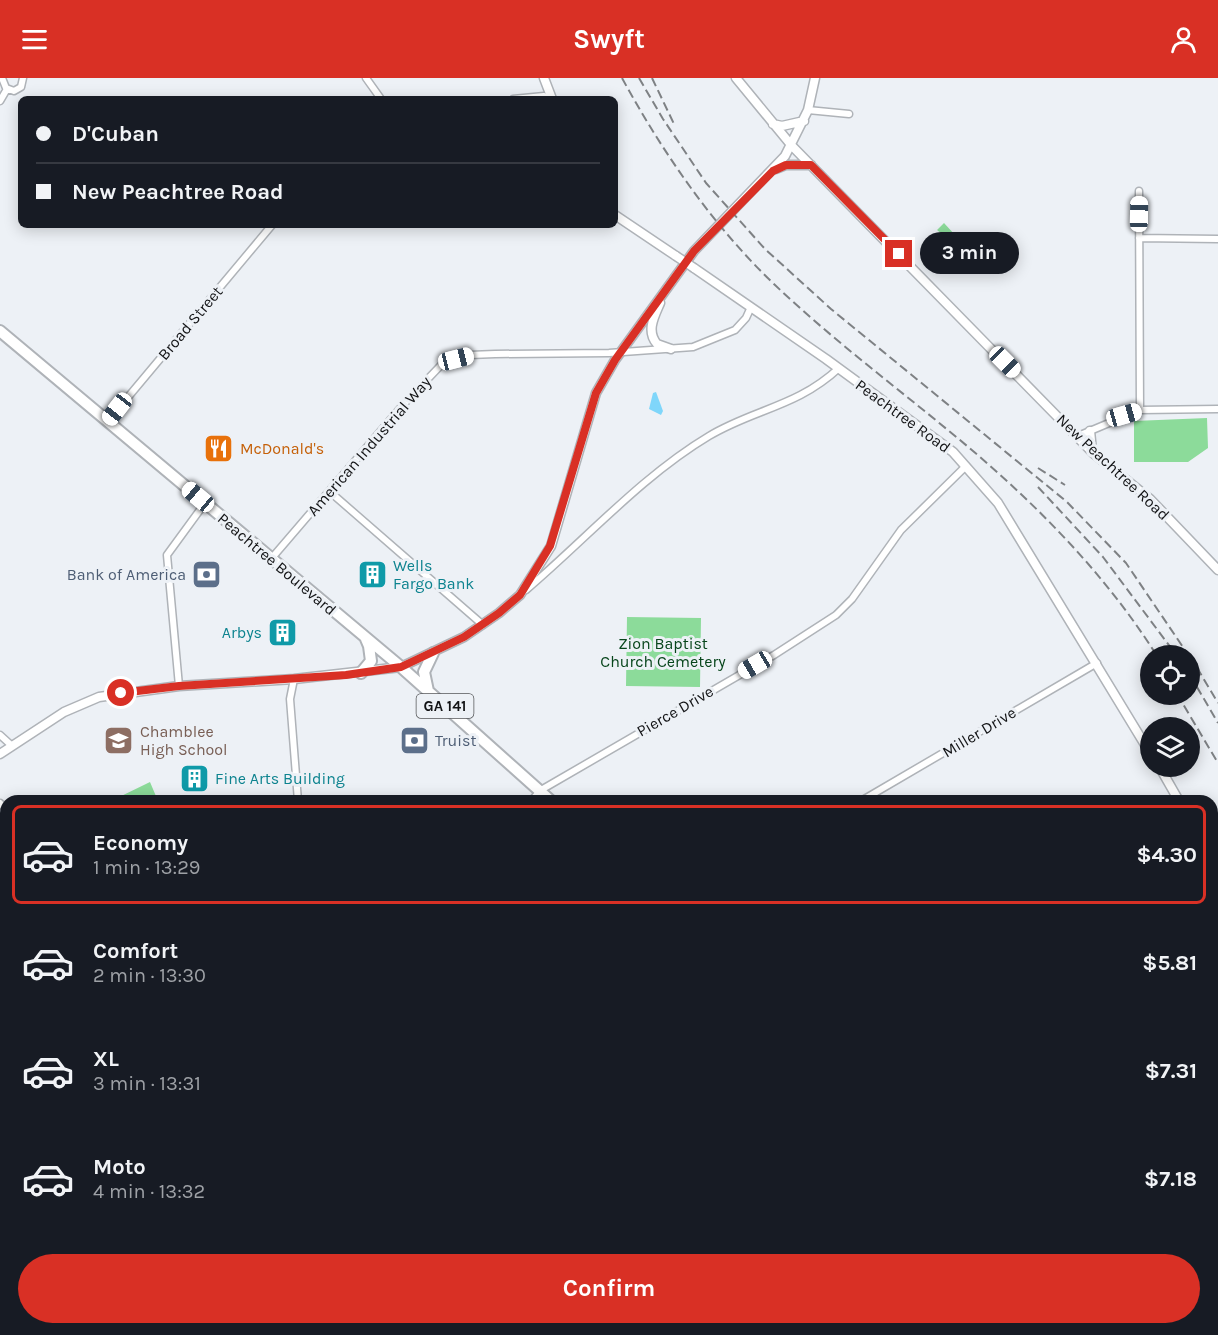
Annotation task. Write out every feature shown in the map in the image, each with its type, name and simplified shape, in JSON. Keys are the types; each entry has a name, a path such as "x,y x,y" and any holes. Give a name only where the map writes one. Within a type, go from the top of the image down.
{"highway":[{"name":"Peachtree Boulevard","path":"0,331 401,667 546,795"},
{"path":"361,672 371,661 368,642 362,634"},
{"path":"428,691 424,672 433,653"}],"street":[{"path":"2,78 7,89"},
{"path":"7,89 19,89 23,78"},
{"path":"366,78 379,96"},
{"path":"544,78 551,96"},
{"name":"New Peachtree Road","path":"736,78 792,146 1093,453 1150,500 1218,570"},
{"path":"520,595 550,546 596,393 620,352 694,251 773,171 792,146 808,110 814,78"},
{"path":"0,101 7,89"},
{"path":"808,110 849,114"},
{"path":"773,124 782,126 804,121"},
{"path":"773,171 786,165 811,165"},
{"path":"1139,191 1140,410"},
{"name":"Peachtree Road","path":"618,217 839,368 953,452 998,503 1140,736"},
{"name":"Broad Street","path":"108,421 269,228"},
{"path":"1139,238 1218,239"},
{"path":"665,290 651,325 651,334 657,344 671,349"},
{"name":"American Industrial Way","path":"271,559 403,405 443,363 470,355 620,352 698,346 728,334 741,325 751,307"},
{"path":"0,754 69,709 99,697 179,686 283,680 401,667 433,653 483,625 642,487 686,452 711,435 803,396 839,368"},
{"path":"1078,436 1140,410 1218,409"},
{"path":"1090,431 1089,438 1093,453"},
{"name":"Pierce Drive","path":"536,795 541,790 774,655 836,615 852,599 901,530 966,466"},
{"path":"329,490 483,625"},
{"path":"179,686 167,555 205,503"},
{"name":"Miller Drive","path":"871,795 1097,663"},
{"path":"294,679 290,692 298,795"},
{"path":"283,680 290,692"},
{"path":"0,735 11,745"},
{"path":"1165,777 1176,795"}],"green space":[{"path":"944,223 955,235 949,240 937,230"},
{"path":"1207,418 1208,448 1188,462 1134,462 1134,421"},
{"name":"Zion Baptist Church Cemetery","path":"627,617 701,618 700,687 626,686"},
{"path":"150,782 155,795 123,795"}],"water":[{"path":"656,392 663,411 661,415 649,409 653,393"}],"railway":[{"path":"622,78 654,134 691,188 752,262 823,328 973,451 1049,521 1117,599 1150,645"},
{"path":"639,78 663,119 706,183 765,249 831,309 1067,502 1126,563 1182,645"},
{"path":"652,78 674,124"},
{"path":"1038,468 1065,485"},
{"path":"1038,487 1103,557 1169,645"},
{"path":"1200,673 1218,703"},
{"path":"1200,692 1218,723"},
{"path":"1184,705 1218,763"}],"place":[{"name":"McDonald's","path":"219,448"},
{"name":"Bank of America","path":"207,574"},
{"name":"Wells Fargo Bank","path":"372,574"},
{"name":"Arbys","path":"283,632"},
{"name":"Chamblee High School","path":"119,740"},
{"name":"Truist","path":"414,740"},
{"name":"Fine Arts Building","path":"194,778"}],"route":[{"path":"121,693 179,686 346,675 401,667 464,637 499,613 520,595 550,546 569,490 596,393 615,360 694,251 773,171 786,165 811,165 899,254"}]}
